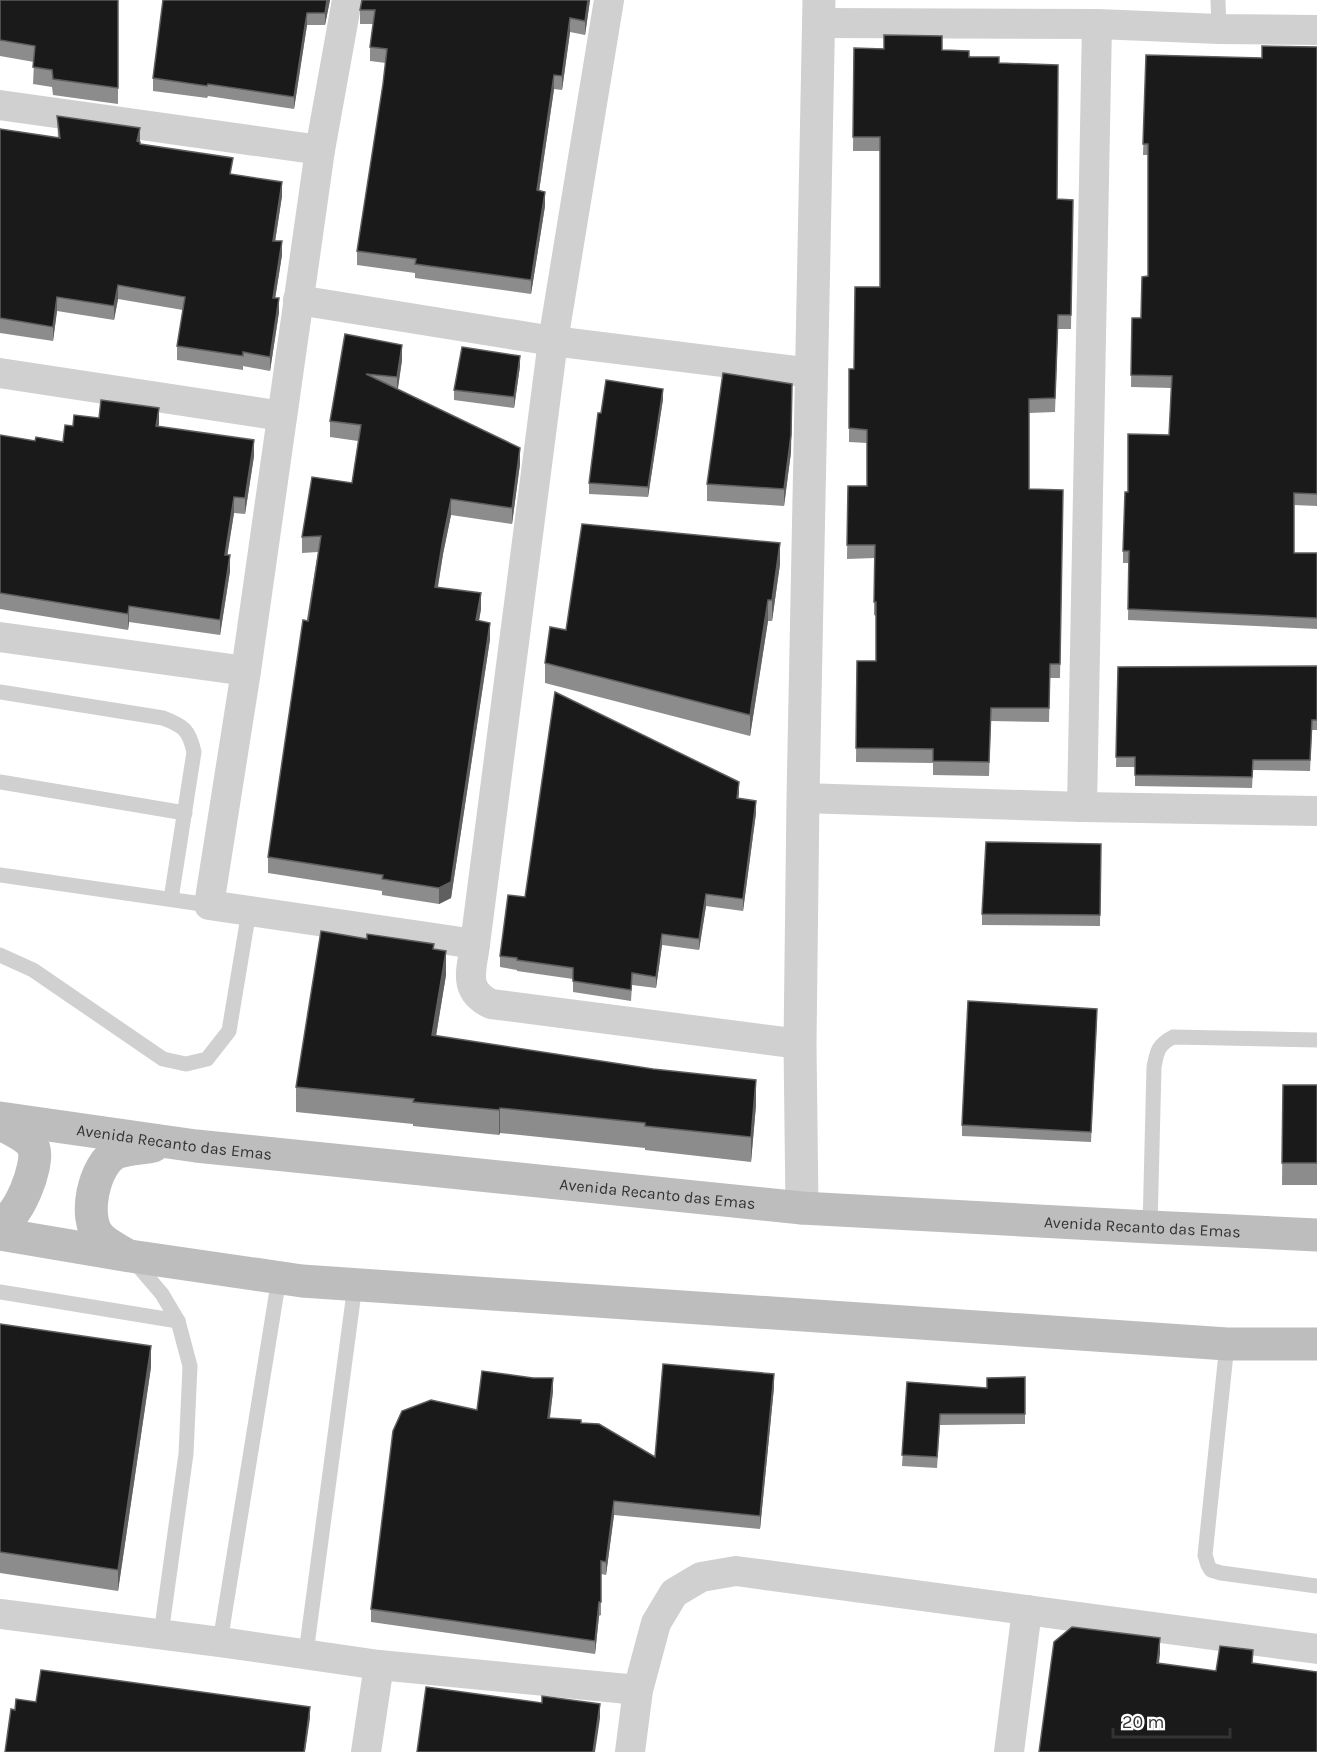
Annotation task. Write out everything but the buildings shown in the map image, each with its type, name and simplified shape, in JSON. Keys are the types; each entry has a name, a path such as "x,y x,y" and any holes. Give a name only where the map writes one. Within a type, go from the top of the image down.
{"main road":[{"name":"Avenida Recanto das Emas","path":"0,1118 166,1143 802,1208 1317,1234"},
{"path":"0,1124 25,1139 33,1147 35,1158 28,1185 20,1203 6,1222 0,1224"},
{"path":"130,1256 99,1237 94,1228 90,1214 97,1176 107,1161 116,1153 166,1143"},
{"path":"0,1234 279,1278 356,1285 1227,1344 1317,1344"}],"street":[{"path":"347,0 320,150 246,671 209,905 475,944"},
{"path":"609,0 553,342 471,981 473,988 482,999 491,1004 800,1044"},
{"path":"802,1208 800,1044 803,798 819,11 1219,29 1317,30"},
{"path":"1082,807 1098,24"},
{"path":"0,105 320,150"},
{"path":"298,300 553,342 812,373"},
{"path":"0,373 282,416"},
{"path":"0,637 246,671"},
{"path":"803,798 1082,807 1317,811"},
{"path":"630,1752 638,1690 656,1623 674,1593 701,1577 736,1570 1317,1649"},
{"path":"1009,1752 1027,1610"},
{"path":"0,1614 306,1653 379,1665 638,1690"},
{"path":"366,1752 379,1665"}],"lane":[{"path":"1218,0 1219,29"},
{"path":"0,692 163,718 180,724 190,735 194,752 171,899"},
{"path":"0,782 185,813"},
{"path":"0,875 209,905"},
{"path":"0,955 33,970 163,1059 186,1064 207,1059 229,1031 249,911"},
{"path":"1150,1227 1154,1067 1161,1043 1173,1036 1317,1040"},
{"path":"130,1256 162,1294 178,1321 190,1366 187,1443 161,1634"},
{"path":"220,1642 279,1278"},
{"path":"306,1653 356,1285"},
{"path":"0,1292 178,1321"},
{"path":"1227,1344 1206,1555 1208,1565 1211,1570 1221,1573 1317,1586"}]}
